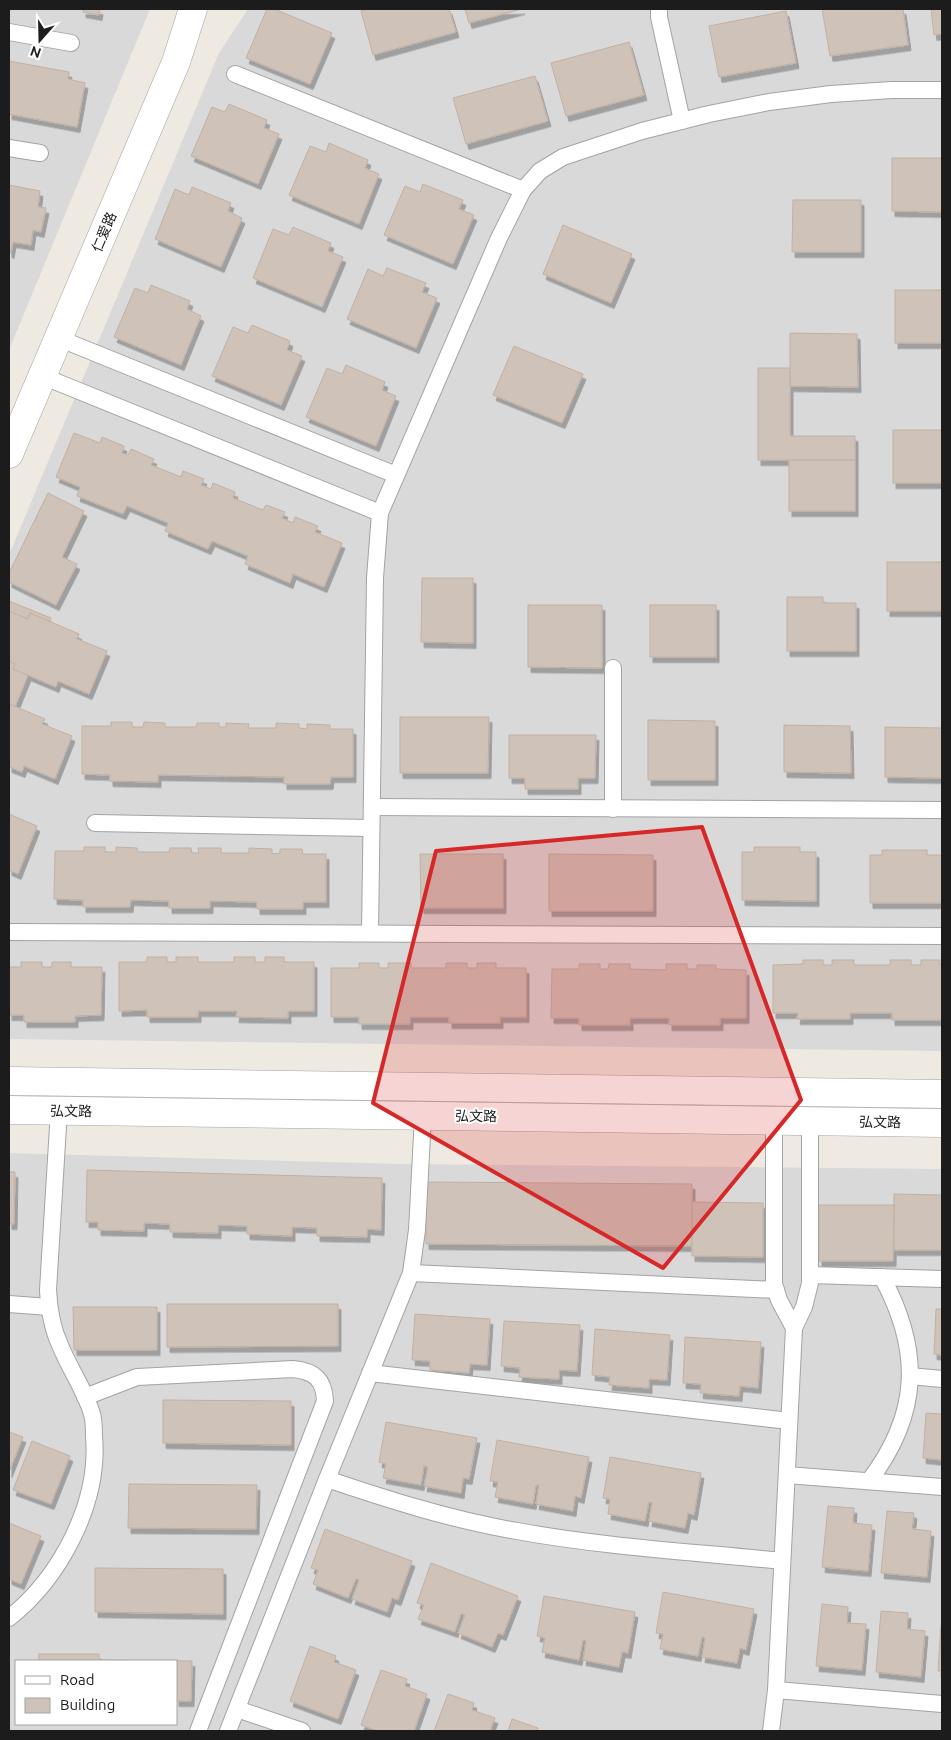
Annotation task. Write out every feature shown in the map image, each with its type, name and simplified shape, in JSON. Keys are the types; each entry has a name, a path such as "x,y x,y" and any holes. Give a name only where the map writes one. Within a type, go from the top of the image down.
{"street":[{"name":"仁爱路","path":"9,454 176,62 193,9"},
{"name":"弘文路","path":"9,1081 942,1094"},
{"name":"弘文路","path":"9,1110 942,1123"}],"lane":[{"path":"659,9 659,17 682,120"},
{"path":"9,32 71,43"},
{"path":"235,74 523,190"},
{"path":"370,933 375,578 380,513 499,238 523,190 540,171 563,157 682,120 769,102 831,94 892,90 942,90"},
{"path":"9,148 40,153"},
{"path":"58,338 396,475"},
{"path":"42,376 380,513"},
{"path":"613,668 613,809"},
{"path":"372,808 942,810"},
{"path":"95,823 371,828"},
{"path":"10,932 942,936"},
{"path":"12,1611 40,1590 72,1540 90,1493 96,1452 92,1414 60,1346 52,1324 49,1307 48,1290 59,1110"},
{"path":"228,1731 326,1479 411,1273 417,1230 423,1116"},
{"path":"774,1120 774,1284 785,1314 794,1328"},
{"path":"771,1731 776,1690 794,1328 808,1295 810,1275 810,1121"},
{"path":"411,1273 776,1290"},
{"path":"810,1275 942,1279"},
{"path":"869,1481 883,1463 894,1443 904,1414 910,1376 909,1350 904,1325 895,1300 882,1277"},
{"path":"9,1304 49,1307"},
{"path":"85,1397 138,1377 293,1369 304,1370 314,1374 321,1382 325,1391 325,1401 198,1731"},
{"path":"370,1373 789,1421"},
{"path":"910,1376 942,1379"},
{"path":"787,1475 942,1487"},
{"path":"326,1479 428,1511 517,1531 590,1542 782,1561"},
{"path":"776,1690 942,1704"},
{"path":"237,1709 302,1731"}],"highlighted area":[{"path":"702,827 801,1100 663,1268 373,1103 436,851"}],"shaded area":[{"path":"9,9 150,9 9,350"},
{"path":"248,9 942,9 942,1051 9,1039 9,555 219,53"},
{"path":"9,1153 401,1164 942,1169 942,1731 9,1731"}],"building":[{"path":"83,9 100,9 99,15 83,12"},
{"path":"267,9 274,9 332,33 310,84 246,58"},
{"path":"367,9 449,9 456,32 373,55 361,11"},
{"path":"465,9 522,9 469,23"},
{"path":"822,9 903,9 908,45 830,56"},
{"path":"931,9 942,9 942,34 934,35"},
{"path":"786,11 796,63 719,77 709,26"},
{"path":"629,42 644,95 566,116 551,63"},
{"path":"9,61 69,72 68,79 85,83 77,127 9,114"},
{"path":"535,76 548,121 466,144 453,98"},
{"path":"229,104 267,120 264,128 279,134 258,184 191,156 212,107 225,112"},
{"path":"329,143 368,160 365,168 379,174 359,224 289,195 310,146 326,152"},
{"path":"892,158 942,158 942,212 892,211"},
{"path":"423,184 463,200 459,209 474,215 453,264 384,235 405,186 420,192"},
{"path":"9,185 40,191 38,207 46,208 41,232 33,230 31,245 13,242 11,253 9,252"},
{"path":"192,187 231,203 228,211 242,218 221,267 155,239 175,189 189,195"},
{"path":"793,200 861,200 861,252 792,252"},
{"path":"563,225 632,254 611,303 543,274"},
{"path":"293,227 331,243 328,251 343,257 322,307 253,278 273,229 289,235"},
{"path":"387,268 426,283 422,292 437,298 416,348 347,319 368,269 383,276"},
{"path":"151,285 190,301 187,309 201,316 181,365 114,337 135,288 148,293"},
{"path":"895,290 942,290 942,343 895,343"},
{"path":"252,325 290,341 287,350 302,356 281,405 212,376 233,327 248,333"},
{"path":"790,333 857,334 858,387 790,386"},
{"path":"514,346 583,374 562,423 493,395"},
{"path":"346,365 385,382 382,390 396,396 376,446 306,417 327,368 342,374"},
{"path":"758,368 790,368 790,436 855,436 855,460 758,460"},
{"path":"893,430 942,430 942,483 893,483"},
{"path":"74,433 100,443 102,437 124,446 122,453 128,455 131,449 154,459 151,465 181,477 183,471 204,479 201,485 211,489 213,483 235,492 233,498 263,510 266,505 285,512 282,518 293,523 295,517 318,526 315,532 342,543 324,587 293,574 290,583 245,564 248,556 212,541 208,549 165,531 168,523 127,506 123,514 77,496 80,487 56,477"},
{"path":"789,460 855,460 855,511 789,511"},
{"path":"48,493 84,511 62,557 77,564 56,605 9,582 9,573"},
{"path":"887,562 942,562 942,611 887,611"},
{"path":"422,578 473,578 473,643 421,642"},
{"path":"787,597 823,597 823,603 856,603 856,651 787,651"},
{"path":"9,601 51,618 9,722"},
{"path":"528,605 602,605 602,668 528,667"},
{"path":"650,605 716,605 716,657 650,657"},
{"path":"9,611 28,619 30,613 79,634 77,639 107,651 89,694 58,681 56,687 13,669 15,664 9,661"},
{"path":"9,704 45,719 42,724 72,736 55,779 24,766 22,772 9,767"},
{"path":"400,717 489,717 488,773 400,773"},
{"path":"648,720 715,721 715,780 648,780"},
{"path":"111,722 132,722 132,727 143,727 144,722 165,723 165,727 196,727 197,723 219,723 219,727 226,727 226,723 249,724 248,728 276,728 276,723 299,724 299,728 307,729 307,724 330,725 330,729 353,729 353,777 331,777 330,784 284,784 284,777 158,775 158,782 110,781 110,775 82,774 82,726 111,726"},
{"path":"784,725 850,726 851,773 784,772"},
{"path":"885,727 942,728 942,778 885,777"},
{"path":"509,735 596,735 595,778 578,778 578,789 525,789 525,778 509,778"},
{"path":"9,814 37,826 18,874 9,870"},
{"path":"84,847 105,847 105,852 116,852 116,847 137,848 138,852 169,852 170,848 191,848 192,853 199,853 198,848 221,848 221,853 249,853 249,848 272,849 272,854 280,853 280,849 302,849 303,854 326,854 326,902 303,902 303,909 257,909 257,902 210,901 210,908 169,908 169,901 131,900 130,907 83,907 83,900 54,899 55,851 84,851"},
{"path":"754,847 800,847 800,852 816,852 816,901 742,900 742,852 754,852"},
{"path":"882,850 927,850 927,855 942,855 942,903 870,903 870,855 882,855"},
{"path":"420,854 503,854 503,908 421,908"},
{"path":"549,854 653,855 653,911 549,911"},
{"path":"147,957 167,957 167,962 176,962 176,957 198,957 198,962 234,962 234,957 255,957 255,962 265,962 265,957 284,957 284,962 314,962 314,1011 288,1011 288,1018 236,1017 237,1011 198,1011 198,1017 147,1017 147,1010 119,1011 119,962 147,962"},
{"path":"803,960 823,960 823,965 832,965 832,960 854,960 854,965 890,965 890,960 911,960 911,965 921,965 921,960 940,960 940,965 942,965 942,1020 892,1020 892,1013 850,1013 850,1019 797,1019 798,1013 773,1013 773,965 803,964"},
{"path":"21,962 42,962 42,967 52,967 52,962 71,962 71,967 102,967 101,1015 75,1016 75,1022 24,1022 24,1015 9,1015 9,967 21,967"},
{"path":"359,963 379,963 379,968 388,968 388,963 411,963 411,968 446,968 446,963 467,963 467,968 477,968 477,963 496,963 496,968 526,968 526,1017 500,1017 500,1023 449,1023 449,1017 410,1017 410,1024 359,1024 359,1017 331,1017 331,968 359,968"},
{"path":"579,964 600,964 600,969 608,969 609,964 630,964 630,969 666,970 666,964 687,964 687,969 697,969 697,965 716,965 716,969 746,970 746,1018 720,1018 720,1025 669,1025 669,1018 630,1018 630,1025 579,1025 579,1018 551,1018 552,969 579,969"},
{"path":"87,1170 382,1178 381,1230 367,1229 367,1237 317,1236 317,1228 292,1227 292,1236 247,1234 247,1226 218,1225 218,1233 170,1232 170,1224 144,1223 144,1231 98,1230 98,1222 86,1222"},
{"path":"9,1172 15,1172 14,1224 9,1224"},
{"path":"426,1182 692,1184 692,1246 426,1244"},
{"path":"894,1194 942,1195 942,1250 894,1250"},
{"path":"692,1202 763,1203 763,1257 692,1256"},
{"path":"819,1205 894,1205 893,1261 819,1261"},
{"path":"167,1304 338,1304 338,1346 167,1347"},
{"path":"73,1307 157,1307 157,1350 74,1350"},
{"path":"936,1309 942,1309 942,1355 934,1354"},
{"path":"415,1314 490,1319 487,1365 470,1364 469,1373 430,1370 430,1361 412,1360"},
{"path":"504,1321 580,1325 577,1371 559,1370 559,1379 519,1377 520,1368 501,1366"},
{"path":"595,1329 670,1335 667,1380 649,1379 649,1388 609,1385 610,1377 592,1375"},
{"path":"685,1337 761,1342 758,1388 740,1386 739,1396 700,1393 701,1384 683,1383"},
{"path":"163,1400 291,1401 291,1445 163,1443"},
{"path":"926,1413 942,1414 942,1460 923,1458"},
{"path":"386,1422 477,1438 469,1479 463,1478 461,1493 424,1486 428,1467 424,1466 421,1485 383,1478 386,1464 379,1462"},
{"path":"9,1432 23,1437 9,1472"},
{"path":"497,1440 589,1457 581,1498 575,1496 573,1511 536,1504 539,1485 536,1485 533,1504 495,1497 498,1482 490,1481"},
{"path":"32,1441 70,1456 51,1504 13,1490"},
{"path":"610,1457 701,1473 694,1515 688,1513 685,1528 649,1521 652,1503 649,1502 645,1521 608,1514 610,1499 603,1498"},
{"path":"129,1484 257,1485 256,1529 128,1528"},
{"path":"828,1506 854,1508 853,1523 872,1525 868,1571 822,1567"},
{"path":"887,1511 914,1513 912,1529 931,1531 927,1577 881,1573"},
{"path":"9,1523 41,1536 21,1584 9,1579"},
{"path":"325,1529 412,1561 398,1600 392,1598 387,1612 352,1599 359,1580 356,1579 348,1598 313,1584 318,1570 311,1568"},
{"path":"431,1563 518,1596 503,1635 498,1633 492,1647 458,1633 465,1615 461,1614 455,1632 418,1619 424,1605 417,1603"},
{"path":"95,1568 223,1569 223,1614 95,1612"},
{"path":"663,1592 754,1609 746,1650 740,1648 737,1663 702,1657 705,1638 702,1637 698,1656 660,1649 663,1634 656,1633"},
{"path":"544,1596 635,1612 628,1653 622,1652 619,1667 583,1660 586,1641 583,1640 579,1660 542,1652 545,1638 537,1636"},
{"path":"822,1604 848,1607 847,1623 866,1624 862,1670 816,1666"},
{"path":"881,1611 908,1613 907,1629 925,1631 921,1677 876,1672"},
{"path":"941,1625 942,1671 938,1671"},
{"path":"310,1646 336,1656 334,1662 356,1670 338,1719 290,1701"},
{"path":"39,1654 99,1654 99,1660 39,1660"},
{"path":"178,1661 192,1661 191,1701 178,1701"},
{"path":"381,1670 407,1679 405,1686 427,1694 414,1731 378,1731 361,1725"},
{"path":"448,1694 474,1703 472,1710 495,1718 490,1731 434,1731"},
{"path":"512,1719 538,1728 537,1731 508,1731"}]}
